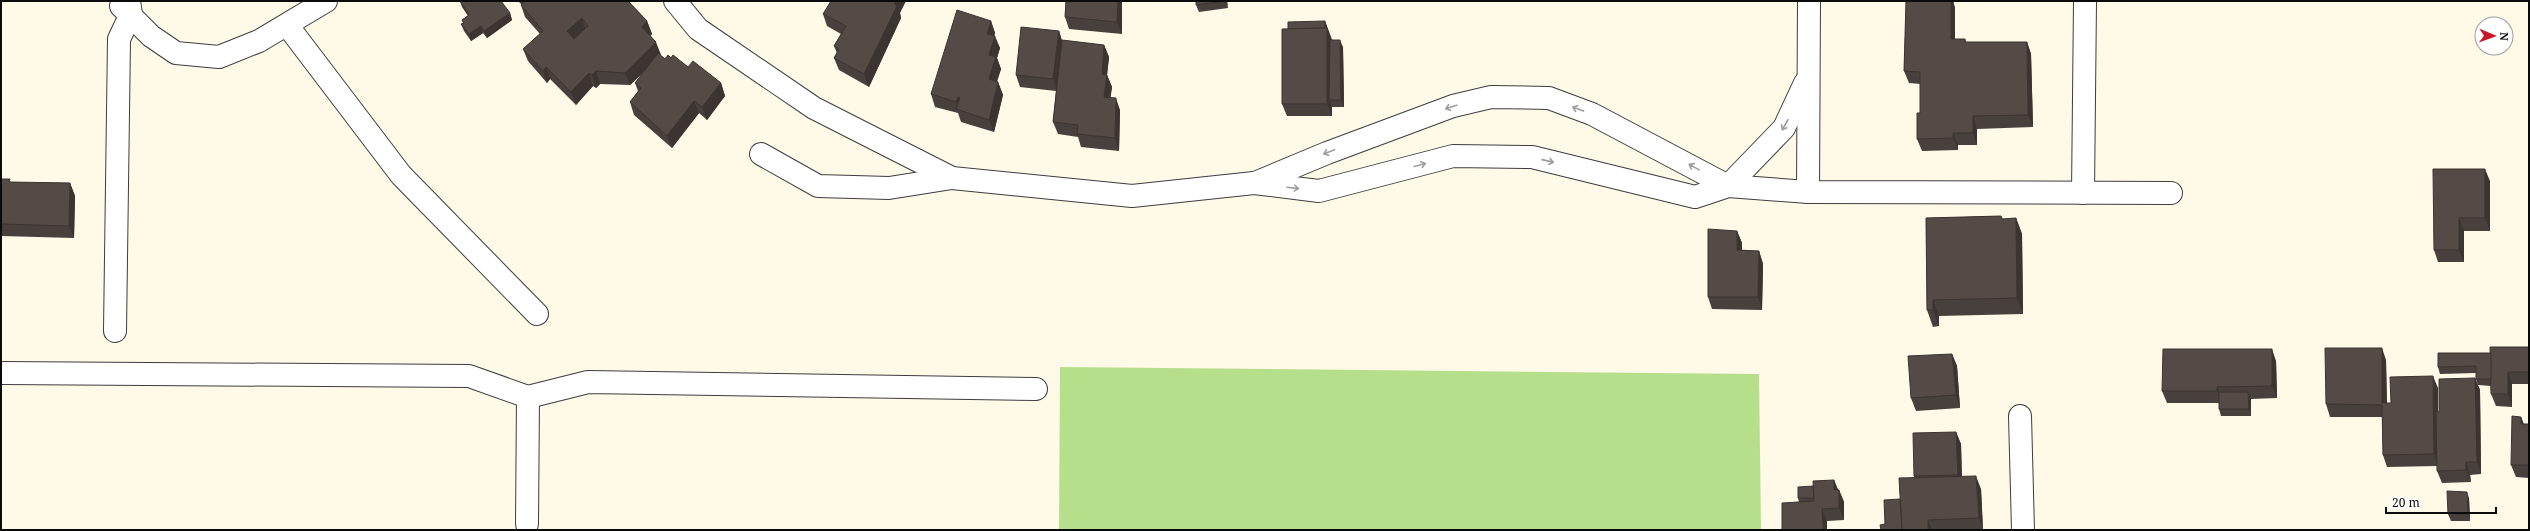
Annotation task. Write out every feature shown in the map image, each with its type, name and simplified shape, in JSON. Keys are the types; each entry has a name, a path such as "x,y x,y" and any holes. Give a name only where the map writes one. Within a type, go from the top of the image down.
{"street":[{"path":"125,5 151,36 176,52 219,57 259,41 326,1"},
{"path":"675,1 698,30 814,108 952,178"},
{"path":"1808,192 1809,1"},
{"path":"2083,193 2084,1"},
{"path":"115,331 119,39 125,5"},
{"path":"287,25 401,175 537,314"},
{"path":"1728,186 1784,128 1808,77"},
{"path":"1254,183 1453,106 1491,97 1549,98 1592,114 1728,186"},
{"path":"762,154 818,186 889,188 952,178 1132,196 1254,183 1319,191 1453,156 1532,157 1695,197 1728,186 1808,192 2171,193"},
{"path":"1,373 469,376 528,397 588,382 1036,388"},
{"path":"527,524 528,397"},
{"path":"2020,416 2023,530"}],"green space":[{"path":"1060,367 1759,374 1761,530 1059,530"}],"building":[{"path":"460,1 501,1 510,13 484,31 481,26 469,34 461,24 464,23 462,20 469,15"},
{"path":"525,1 628,1 647,21 642,27 656,42 625,73 596,71 592,75 589,73 571,92 546,67 543,71 523,49 543,31 521,5","holes":["582,18 588,26 574,39 567,31"]},
{"path":"831,1 895,1 894,3 897,6 864,74 834,58 839,49 834,46 846,26 823,14"},
{"path":"1066,1 1118,1 1117,22 1065,17"},
{"path":"1196,1 1226,1 1196,5"},
{"path":"1906,1 1951,1 1951,39 1965,39 1965,42 2027,42 2028,115 1973,116 1973,133 1953,133 1953,138 1917,139 1917,113 1920,113 1920,72 1904,71"},
{"path":"957,10 991,21 987,34 995,36 989,55 996,57 989,79 998,82 989,120 956,109 960,98 958,97 956,102 931,94"},
{"path":"1325,21 1325,28 1288,29 1288,22"},
{"path":"1021,27 1059,31 1053,79 1016,75"},
{"path":"1327,28 1327,104 1282,104 1282,29"},
{"path":"1062,40 1104,45 1102,74 1107,75 1104,97 1116,98 1115,138 1077,134 1078,125 1053,122"},
{"path":"1330,40 1340,40 1341,100 1329,100"},
{"path":"658,53 665,59 668,55 671,58 673,55 688,67 693,61 721,83 702,107 694,101 667,136 630,102 641,88 635,83"},
{"path":"2433,169 2485,169 2485,218 2459,218 2459,250 2434,250"},
{"path":"1,179 10,179 9,182 70,183 69,226 1,224"},
{"path":"2001,216 2002,219 2016,218 2017,298 1933,300 1933,310 1927,310 1926,218"},
{"path":"1708,229 1737,231 1737,250 1759,251 1758,297 1708,297"},
{"path":"2490,347 2529,347 2529,372 2508,372 2508,394 2491,394"},
{"path":"2325,348 2382,348 2382,403 2391,403 2390,377 2433,376 2434,454 2383,455 2382,405 2326,404"},
{"path":"2163,349 2272,349 2272,386 2217,387 2217,391 2162,391"},
{"path":"2438,353 2491,353 2491,379 2476,379 2476,366 2438,367"},
{"path":"1952,354 1956,395 1911,398 1908,356"},
{"path":"2475,378 2477,462 2466,462 2466,470 2437,471 2436,411 2439,412 2439,379"},
{"path":"2219,392 2248,392 2249,409 2219,409"},
{"path":"2512,416 2521,417 2521,424 2529,424 2529,465 2511,465"},
{"path":"1956,432 1958,475 1914,476 1913,433"},
{"path":"1976,476 1979,518 1928,520 1928,530 1902,530 1899,478"},
{"path":"1834,480 1834,490 1839,490 1839,508 1822,509 1823,530 1782,530 1782,503 1814,501 1813,481"},
{"path":"1813,486 1814,498 1798,498 1798,487"},
{"path":"2447,491 2467,492 2468,514 2448,514"},
{"path":"1900,499 1902,530 1881,530 1880,525 1885,524 1884,500"}]}
